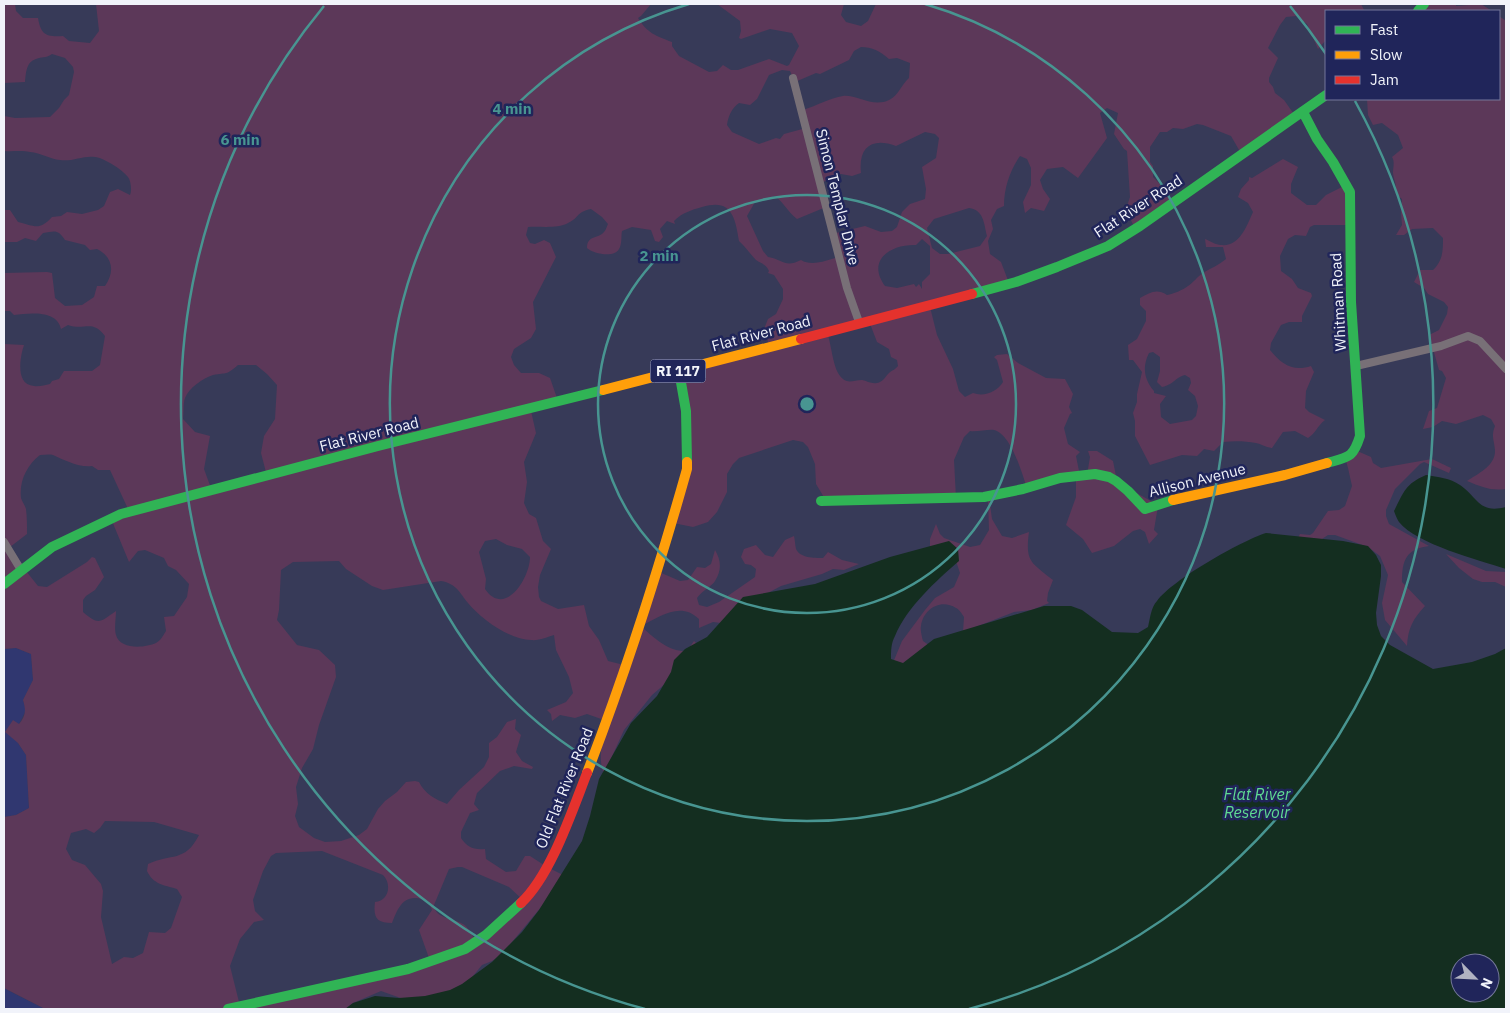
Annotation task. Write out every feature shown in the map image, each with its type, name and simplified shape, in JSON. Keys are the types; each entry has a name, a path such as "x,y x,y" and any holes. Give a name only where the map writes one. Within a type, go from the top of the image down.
{"street":[{"name":"Simon Templar Drive","path":"793,78 847,288 859,322"},
{"name":"Flat River Road","path":"4,584 52,547 121,514 378,446 679,371 1016,282 1057,267 1108,246 1140,226 1325,96"},
{"name":"Whitman Road","path":"1303,112 1317,139 1350,192 1351,302 1356,366 1441,346 1468,336 1480,341 1506,369"},
{"name":"Allison Avenue","path":"821,501 984,497 1024,489 1060,478 1095,474 1109,477 1116,481 1145,509 1180,498 1285,475 1349,457 1356,448 1360,436 1356,366"},
{"name":"Old Flat River Road","path":"228,1009 408,969 465,949 506,918 535,887 554,853 594,755 634,644 674,515 687,468 688,455 686,411 679,371"},
{"path":"4,542 21,570"}],"shaded area":[{"path":"4,4 15,4 16,11 23,18 38,18 45,34 63,36 69,41 90,43 99,31 96,4 651,4 638,18 648,31 672,42 672,46 679,56 709,72 717,71 723,65 731,70 738,70 769,59 787,66 799,46 792,33 770,29 741,39 739,38 741,31 740,21 717,4 844,4 841,15 846,22 861,26 868,21 876,4 1361,4 1364,10 1325,10 1325,41 1318,49 1307,24 1296,16 1286,17 1268,48 1278,58 1269,82 1275,93 1284,100 1296,117 1242,155 1231,136 1203,125 1197,124 1183,129 1173,128 1167,132 1160,132 1150,147 1150,162 1153,166 1153,177 1165,189 1174,203 1135,229 1126,209 1130,197 1127,151 1114,134 1118,113 1107,108 1100,113 1107,138 1078,178 1063,167 1047,169 1040,180 1043,189 1050,199 1044,211 1031,208 1025,213 1023,202 1031,185 1031,168 1027,159 1020,156 1008,180 1004,206 997,209 991,220 993,229 988,241 990,254 1001,262 1009,283 930,307 937,335 953,369 959,391 965,397 973,393 990,393 1000,386 1003,382 997,360 994,357 997,355 1007,354 1018,363 1046,378 1065,379 1073,394 1069,407 1072,413 1064,428 1068,444 1080,452 1076,456 1080,476 1087,475 1090,457 1088,451 1097,451 1113,461 1117,481 1158,506 1154,530 1158,534 1149,544 1145,532 1140,529 1133,531 1114,546 1092,553 1083,539 1066,525 1076,497 1076,480 1027,488 1011,446 1000,433 994,430 970,431 964,437 954,460 956,498 825,499 816,484 815,464 808,447 803,442 793,440 739,458 727,474 727,492 717,512 708,522 693,527 673,523 687,471 680,375 769,345 764,329 768,319 776,314 783,299 783,289 774,275 768,273 767,267 756,260 739,241 736,224 730,211 719,205 698,208 687,212 674,221 675,224 667,221 660,229 663,237 659,242 655,241 651,230 632,227 622,231 618,251 610,254 595,252 587,248 589,241 602,234 608,224 591,209 580,213 572,221 564,225 528,227 526,235 530,243 535,244 544,240 550,243 556,257 533,302 536,329 531,338 514,349 511,357 514,365 521,373 539,373 550,378 558,401 531,411 536,433 524,462 527,482 524,503 529,514 536,518 543,541 551,549 540,575 538,587 541,601 558,609 584,605 589,626 599,640 608,661 624,665 659,572 680,581 688,580 697,567 705,568 711,564 715,550 719,558 719,573 714,583 697,598 699,605 707,607 719,602 755,577 756,569 751,565 745,564 741,557 744,549 756,545 765,555 773,557 785,540 794,536 796,549 804,556 823,558 828,552 842,560 859,564 844,570 833,569 781,586 721,623 713,622 699,628 699,619 685,611 677,611 670,612 641,626 661,643 673,649 687,651 694,641 697,644 672,678 652,695 624,730 604,774 601,755 607,721 587,714 575,718 560,715 552,721 551,714 547,710 566,702 573,693 569,677 556,650 554,635 534,640 523,639 505,633 480,616 454,586 446,582 441,581 383,590 372,586 346,569 339,561 293,562 281,570 277,620 297,645 319,650 335,665 336,677 319,725 313,749 302,768 296,787 298,804 295,816 299,827 314,838 325,842 341,841 359,835 367,829 378,809 385,801 406,782 419,782 431,796 447,804 484,767 489,757 489,743 497,737 507,722 516,719 515,729 521,735 516,752 522,761 533,767 532,769 514,766 500,771 477,793 474,804 479,810 470,813 461,832 461,838 471,847 485,849 486,859 506,872 516,871 525,856 530,856 563,875 547,900 501,955 482,965 465,986 423,1006 381,991 353,1003 345,1009 45,1009 4,988 4,817 16,815 29,808 26,755 18,743 5,732 13,720 19,724 23,718 25,710 23,700 33,680 31,654 16,648 4,649 4,344 24,345 20,363 21,376 28,384 38,386 50,384 52,381 59,379 64,371 92,371 100,365 105,336 92,327 68,325 61,329 54,319 42,314 14,315 10,311 4,311 4,273 52,273 55,298 65,306 82,305 94,297 97,286 105,286 110,275 111,265 106,256 97,249 90,250 85,245 65,240 56,232 43,233 36,241 25,238 17,242 4,242 4,210 10,210 18,222 40,226 52,217 61,216 67,212 82,214 98,210 104,206 110,192 118,189 130,195 131,189 126,174 99,158 87,157 64,160 27,151 4,151 4,116 15,118 50,117 69,95 74,72 73,67 65,58 52,54 38,58 28,65 25,82 4,83","holes":["861,47 876,50 889,59 897,58 910,63 909,78 895,95 883,102 871,102 843,96 803,110 806,128 784,134 780,139 776,138 759,144 732,132 727,125 731,112 739,103 750,105 757,99 769,75 782,70 790,71 795,82 816,73 820,74 849,60 854,51","925,132 935,134 939,138 936,158 922,167 926,189 925,199 910,204 902,212 897,227 892,231 881,232 865,226 836,233 839,257 825,261 810,263 801,260 784,263 768,257 763,251 747,216 755,202 775,196 797,219 826,207 821,183 841,174 852,176 861,173 862,157 868,146 880,143 896,146","969,208 974,209 984,222 987,236 980,246 948,254 940,254 932,248 927,228 934,219","922,239 930,246 930,274 922,282 922,289 919,284 916,287 914,284 897,288 885,286 878,268 880,261 890,251 907,245 916,245","869,321 877,342 889,349 891,357 897,360 898,366 879,382 846,381 836,369 828,335","238,365 256,365 277,385 275,419 264,436 261,453 267,476 212,491 204,469 210,436 195,432 183,419 185,398 193,387 209,376 226,373","40,455 53,455 77,465 92,466 98,470 110,470 129,511 112,521 129,562 138,551 145,550 164,558 168,566 176,570 189,584 187,597 174,616 164,617 166,631 157,642 140,647 122,643 116,635 116,611 100,621 96,621 83,612 83,600 95,590 104,577 95,558 92,557 47,587 38,586 10,547 27,534 26,509 21,498 21,486 31,464","496,539 507,545 522,549 530,557 526,575 515,592 508,597 500,599 493,597 485,589 486,579 479,552 485,541","105,821 154,822 199,835 194,844 183,854 148,864 147,871 152,879 177,889 182,897 171,928 165,933 149,932 143,953 133,958 124,957 112,964 101,917 103,891 101,884 85,865 72,860 66,849 71,833 86,829 94,833","322,851 383,875 388,883 388,892 383,899 375,902 376,916 383,922 392,923 400,906 406,900 416,898 428,901 432,910 419,930 429,958 408,970 240,1006 230,966 240,939 254,922 264,920 255,911 253,900 263,871 271,856 276,853","458,867 509,887 524,901 475,940 465,925 441,916 435,910 434,905 449,869"]},
{"path":"1421,4 1456,4 1456,6 1481,4 1490,10 1419,10"},
{"path":"1500,17 1506,21 1506,489 1486,488 1467,481 1485,469 1494,456 1493,435 1495,426 1491,419 1483,415 1456,424 1442,421 1433,427 1423,429 1429,411 1437,408 1446,378 1442,371 1439,370 1429,335 1439,330 1447,314 1448,307 1444,302 1428,294 1424,288 1414,282 1420,270 1433,270 1439,263 1443,238 1433,228 1412,229 1404,235 1396,235 1402,225 1402,199 1396,194 1392,157 1403,148 1398,135 1382,123 1373,125 1368,115 1367,100 1500,100"},
{"path":"1283,159 1298,167 1291,184 1291,193 1307,205 1316,205 1326,195 1346,185 1350,225 1314,225 1310,227 1306,236 1295,235 1288,239 1280,256 1281,271 1292,279 1298,288 1311,293 1312,296 1302,316 1302,322 1289,322 1281,325 1271,343 1270,350 1288,366 1305,368 1311,366 1314,372 1306,391 1305,408 1325,420 1308,438 1295,431 1283,432 1272,448 1252,442 1223,442 1214,451 1204,449 1197,456 1182,455 1150,465 1135,436 1133,413 1137,402 1142,372 1133,360 1129,360 1128,345 1137,339 1146,321 1146,311 1140,305 1140,298 1153,292 1167,295 1175,293 1190,285 1203,273 1226,259 1223,247 1206,247 1205,239 1217,244 1228,245 1233,243 1242,234 1253,212 1248,203 1238,197 1249,177 1252,178","holes":["1153,352 1160,357 1160,371 1157,382 1162,387 1185,375 1190,378 1191,383 1188,390 1195,396 1198,406 1196,416 1192,420 1170,424 1161,417 1160,404 1166,396 1154,393 1145,373 1145,363 1149,353"]},
{"path":"1355,450 1371,457 1373,463 1381,468 1432,459 1451,468 1449,473 1424,462 1420,464 1395,489 1386,510 1389,524 1429,546 1410,553 1404,562 1402,582 1425,606 1412,624 1407,646 1385,620 1382,603 1388,575 1380,556 1368,547 1335,535 1328,535 1319,541 1298,538 1300,534 1310,535 1313,533 1328,511 1339,510 1345,506 1352,486 1346,461"},
{"path":"989,497 992,519 1002,536 1012,538 1029,532 1028,550 1031,560 1053,580 1048,593 1047,601 1049,603 1032,610 1014,612 963,632 964,617 958,609 944,604 934,607 925,615 921,628 923,641 933,648 890,670 902,641 935,598 954,587 960,573 951,553 930,547 930,539 936,524 944,538 970,547 980,545 989,530"},
{"path":"1446,554 1486,571 1506,572 1506,587 1495,582 1482,582 1473,579"},
{"path":"16,648 31,654 33,680 23,700 26,710 19,724 18,743 26,755 29,808 16,815 4,817 4,649"},
{"path":"4,988 17,995 45,1009 4,1009"}],"water":[{"path":"1426,475 1444,478 1456,483 1484,506 1497,509 1506,507 1506,569 1433,544 1407,530 1399,522 1394,511 1403,494 1409,485"},
{"name":"Flat River Reservoir","path":"1266,533 1343,541 1368,546 1376,555 1381,565 1376,613 1377,625 1381,636 1390,645 1433,669 1472,662 1506,648 1506,1009 345,1009 353,1003 375,996 399,998 425,996 450,990 462,984 492,962 522,932 539,910 582,841 599,779 631,723 657,696 671,672 674,660 685,649 707,637 743,597 815,584 890,557 949,541 958,549 959,561 914,605 900,625 894,639 891,647 891,659 903,663 934,639 1044,606 1071,606 1082,610 1112,632 1138,633 1148,627 1153,606 1165,592 1191,572 1241,544"}],"traffic: fast":[{"path":"1419,10 1424,4"},
{"path":"972,294 1016,282 1108,246 1140,226 1325,96"},
{"path":"1303,112 1317,139 1350,192 1351,302 1360,436 1355,449 1349,456 1327,463"},
{"path":"679,371 686,411 687,462"},
{"path":"4,584 52,547 121,514 378,446 603,390"},
{"path":"821,501 984,497 1023,489 1060,478 1095,474 1109,477 1116,481 1145,509 1173,500"},
{"path":"228,1009 408,969 465,949 486,935 521,903"}],"traffic: slow":[{"path":"603,390 801,339"},
{"path":"587,773 615,698 653,584 687,469 687,462"},
{"path":"1173,500 1285,475 1327,463"}],"traffic: jam":[{"path":"801,339 972,294"},
{"path":"521,903 532,891 551,860 587,773"}]}
